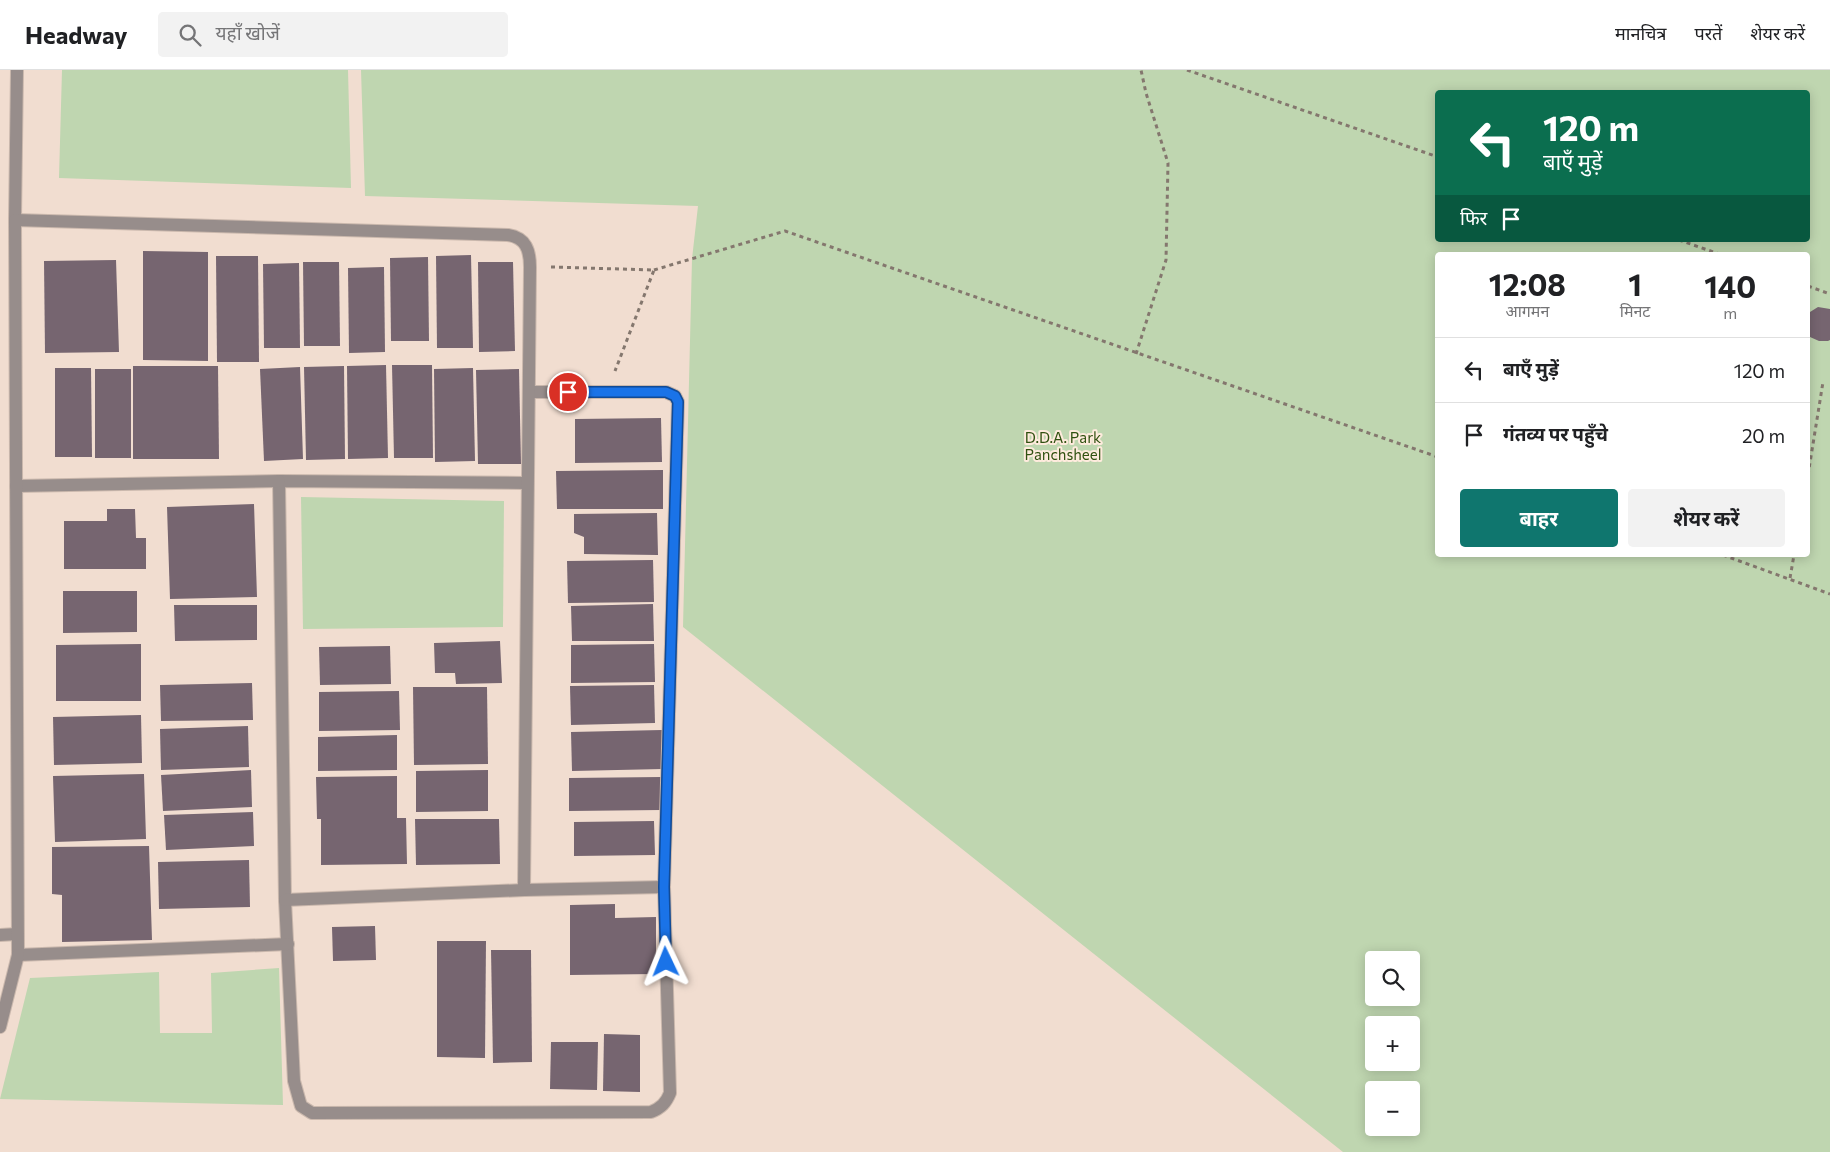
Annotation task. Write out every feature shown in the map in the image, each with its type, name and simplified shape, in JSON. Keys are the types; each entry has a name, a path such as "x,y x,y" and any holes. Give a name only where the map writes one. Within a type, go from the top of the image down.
{"street":[{"path":"0,1027 18,955 15,220 17,70"},
{"path":"15,220 508,235 522,240 528,247 530,267 524,890"},
{"path":"279,482 285,900 294,1081 301,1106 312,1113 651,1112 666,1102 670,1093 664,887 678,402 675,396 666,392 529,392"},
{"path":"16,486 279,482 528,483"},
{"path":"285,900 524,890 664,887"},
{"path":"0,935 18,934"},
{"path":"18,955 288,944"}],"path":[{"path":"1136,354 1166,260 1168,163 1146,93 1142,70"},
{"path":"1187,70 1435,155"},
{"path":"530,267 654,270 785,231 1435,456"},
{"path":"1685,242 1714,252"},
{"path":"607,392 654,270"},
{"path":"1810,287 1830,294"},
{"path":"1810,463 1823,382"},
{"path":"1729,557 1830,594"},
{"path":"1790,578 1794,557"}],"green space":[{"path":"62,70 348,70 351,188 59,178"},
{"name":"D.D.A. Park Panchsheel","path":"361,70 1830,70 1830,1152 1343,1152 683,627 692,259 698,206 365,196"},
{"path":"301,497 504,501 503,627 303,629"},
{"path":"279,968 283,1105 0,1099 30,978 159,972 160,1033 212,1033 211,973"}],"building":[{"path":"143,251 208,252 208,361 143,360"},
{"path":"471,255 473,348 437,348 436,256"},
{"path":"216,256 258,256 259,362 217,362"},
{"path":"428,257 429,341 391,341 390,258"},
{"path":"116,260 119,352 45,353 44,261"},
{"path":"303,262 339,262 340,346 304,346"},
{"path":"478,262 513,262 515,351 479,352"},
{"path":"299,263 300,348 264,348 263,264"},
{"path":"384,267 385,352 349,353 348,268"},
{"path":"1818,307 1830,309 1830,340 1819,341 1810,337 1810,312"},
{"path":"386,365 388,458 348,459 347,366"},
{"path":"392,365 432,365 433,458 394,458"},
{"path":"133,366 218,366 219,459 133,459"},
{"path":"344,366 345,459 306,460 304,367"},
{"path":"300,367 303,459 264,461 260,369"},
{"path":"55,368 91,368 92,457 55,457"},
{"path":"473,368 475,461 435,462 434,369"},
{"path":"95,369 131,369 131,458 95,458"},
{"path":"519,369 521,464 478,464 476,370"},
{"path":"661,418 662,462 575,463 575,419"},
{"path":"663,470 663,509 557,509 556,471"},
{"path":"254,504 257,597 170,599 167,507"},
{"path":"107,509 135,509 136,538 146,538 146,569 64,569 64,521 107,521"},
{"path":"657,513 658,555 584,554 584,537 574,533 574,514"},
{"path":"653,560 654,602 568,603 567,561"},
{"path":"63,591 137,591 137,632 63,633"},
{"path":"653,604 654,641 572,641 571,606"},
{"path":"174,605 257,605 257,640 175,641"},
{"path":"500,641 502,683 456,684 455,673 435,673 434,643"},
{"path":"141,644 141,701 56,701 56,645"},
{"path":"654,644 655,682 571,683 571,645"},
{"path":"390,646 391,684 320,685 319,647"},
{"path":"252,683 253,720 161,721 160,685"},
{"path":"654,685 655,723 571,725 570,686"},
{"path":"413,687 487,687 488,764 414,765"},
{"path":"399,691 400,730 319,731 319,692"},
{"path":"141,715 142,763 54,765 53,717"},
{"path":"248,726 249,767 161,770 160,729"},
{"path":"662,730 663,769 572,771 571,732"},
{"path":"397,735 397,770 318,771 318,737"},
{"path":"251,770 252,807 163,811 161,775"},
{"path":"488,770 488,811 416,812 416,771"},
{"path":"144,774 146,839 55,842 53,776"},
{"path":"397,776 397,818 406,818 407,864 321,865 321,819 317,819 316,777"},
{"path":"661,777 661,810 569,811 569,778"},
{"path":"253,812 254,846 166,850 164,815"},
{"path":"415,819 499,819 500,864 416,865"},
{"path":"654,821 655,855 574,856 574,822"},
{"path":"149,846 152,940 62,942 62,895 52,894 52,847"},
{"path":"249,860 250,907 159,909 158,862"},
{"path":"615,904 615,918 656,917 656,974 570,975 570,905"},
{"path":"375,926 376,960 333,961 332,927"},
{"path":"437,941 486,941 485,1058 437,1057"},
{"path":"491,950 531,950 532,1062 493,1063"},
{"path":"604,1034 640,1035 640,1092 603,1091"},
{"path":"551,1042 598,1042 597,1090 550,1089"}],"route":[{"path":"568,392 666,392 675,396 678,402 664,887 666,962"}]}
